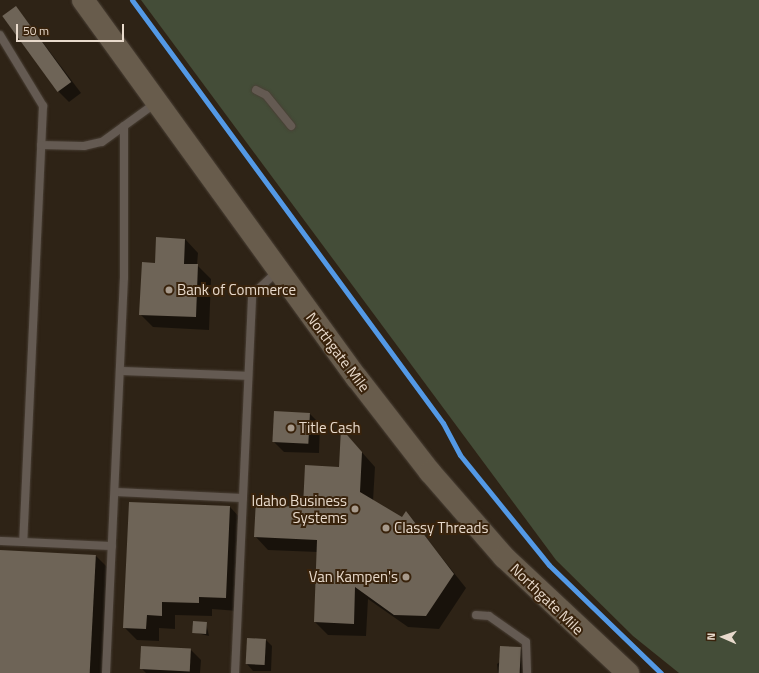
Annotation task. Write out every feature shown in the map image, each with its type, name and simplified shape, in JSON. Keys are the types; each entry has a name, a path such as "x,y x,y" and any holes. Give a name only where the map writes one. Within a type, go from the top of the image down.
{"highway":[{"name":"Northgate Mile","path":"84,0 278,271 384,413 488,539 586,637 628,673"}],"lane":[{"path":"0,35 43,106 23,542"},
{"path":"256,90 266,95 291,126"},
{"path":"41,144 84,146 102,142 157,102"},
{"path":"106,673 120,371 124,126"},
{"path":"235,673 252,295 278,271"},
{"path":"120,371 248,376"},
{"path":"114,492 243,498"},
{"path":"0,541 112,546"},
{"path":"476,615 489,616 526,642 527,673"}],"green space":[{"path":"141,0 759,0 759,673 679,673 633,636 556,560"}],"building":[{"path":"16,6 71,82 57,92 2,16"},
{"path":"156,237 185,239 184,264 198,264 196,317 139,315 142,262 155,263"},
{"path":"274,411 310,413 308,444 272,442"},
{"path":"341,428 362,452 360,492 402,517 406,511 454,574 426,616 394,615 355,587 354,624 314,622 317,540 254,537 256,499 281,500 281,506 303,507 305,465 339,467"},
{"path":"129,502 230,506 226,598 199,597 199,603 162,602 162,616 147,615 146,629 123,628"},
{"path":"0,550 96,555 90,673 0,673"},
{"path":"193,621 207,622 206,634 192,633"},
{"path":"247,638 266,639 265,665 246,664"},
{"path":"141,646 191,649 190,672 140,669"},
{"path":"500,646 521,647 520,673 499,673"}],"cycle path":[{"path":"132,0 443,423 460,455 549,565 661,673"}],"place":[{"name":"Bank of Commerce","path":"169,290"},
{"name":"Title Cash","path":"291,428"},
{"name":"Idaho Business Systems","path":"355,509"},
{"name":"Classy Threads","path":"386,528"},
{"name":"Van Kampen's","path":"406,577"}]}
